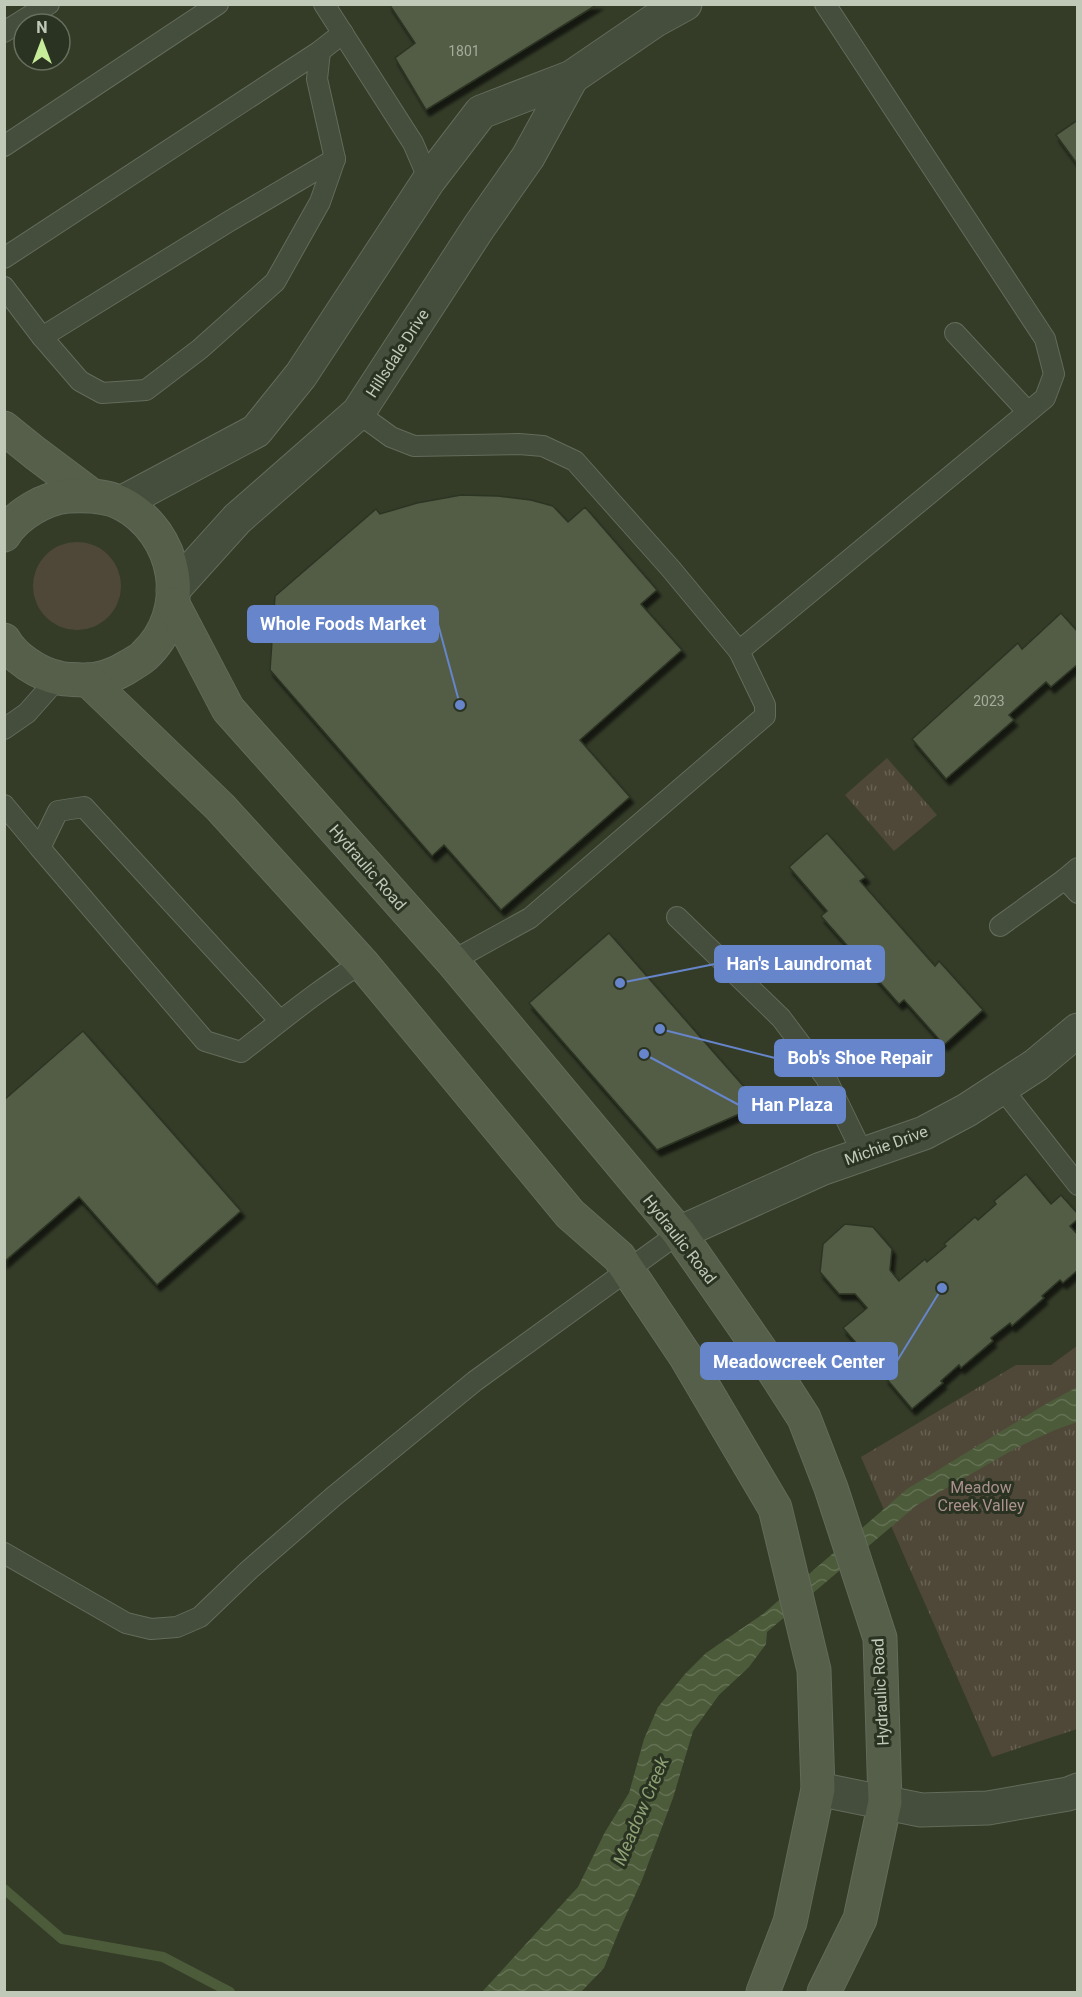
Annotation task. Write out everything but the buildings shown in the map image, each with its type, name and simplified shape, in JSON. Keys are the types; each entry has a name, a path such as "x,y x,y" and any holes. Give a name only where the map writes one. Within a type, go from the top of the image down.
{"main road":[{"name":"Hydraulic Road","path":"4,428 34,453 106,499 146,520 164,544 174,573 173,597 163,633 144,657 118,673 73,679"},
{"path":"4,536 8,529 31,508 60,497 106,499"},
{"name":"Hydraulic Road","path":"173,597 228,708 452,962 679,1233 759,1348 804,1418 831,1488 880,1638 885,1803 860,1919 824,1992"},
{"path":"4,640 29,666 73,679 220,807 362,963 570,1214 619,1257 686,1357 775,1508 814,1670 818,1789 790,1922 763,1992"}],"street":[{"name":"Hillsdale Drive","path":"106,499 256,431 301,375 429,180 481,112 572,77 654,21 685,4"},
{"name":"Hillsdale Drive","path":"173,597 237,519 358,413 479,227 528,157 572,77"},
{"name":"Michie Drive","path":"679,1233 821,1169 924,1133 967,1110 1036,1065 1077,1030"},
{"path":"818,1789 921,1810 988,1808 1068,1794 1077,1790"}],"lane":[{"path":"4,32 49,4"},
{"path":"4,146 218,4"},
{"path":"324,4 413,143 429,180"},
{"path":"739,651 1045,398 1054,374 1046,339 825,4"},
{"path":"4,258 320,51 343,33"},
{"path":"4,287 42,337 80,381 102,393 146,390 200,349 275,282 321,202 335,159 317,79 320,51"},
{"path":"42,337 335,159"},
{"path":"955,333 1028,412"},
{"path":"358,413 391,437 414,446 519,444 543,446 575,461 671,569 739,651 765,705 765,716 530,918 452,962"},
{"path":"4,729 73,679"},
{"path":"4,805 205,1041 241,1052 330,982 362,963"},
{"path":"40,848 58,812 84,807 280,1021"},
{"path":"1000,926 1073,880"},
{"path":"677,917 781,1018 826,1078 863,1154"},
{"path":"1001,1087 1074,1172"},
{"path":"4,1553 126,1623 151,1629 177,1627 200,1617 249,1570 333,1497 475,1381 679,1233"}],"green space":[{"path":"77,542 102,549 114,561 121,586 114,611 102,623 77,630 52,623 40,611 33,586 40,561 52,549"},
{"path":"887,758 937,815 894,851 845,795"},
{"name":"Meadow Creek Valley","path":"1077,1346 1077,1729 992,1757 861,1457 1016,1365 1051,1365"}],"water":[{"name":"Meadow Creek","path":"1077,1387 1077,1422 1018,1447 917,1505 767,1632 766,1644 749,1667 719,1695 693,1731 673,1798 642,1880 604,1968 581,1992 482,1992 578,1887 605,1832 629,1793 644,1739 658,1707 685,1674 706,1653 763,1614 907,1489"}],"waterway":[{"path":"4,1889 62,1939 163,1957 230,1992"}],"place":[{"name":"Whole Foods Market","path":"460,705"},
{"name":"Han's Laundromat","path":"620,983"},
{"name":"Bob's Shoe Repair","path":"660,1029"},
{"name":"Han Plaza","path":"644,1054"},
{"name":"Meadowcreek Center","path":"942,1288"}]}
